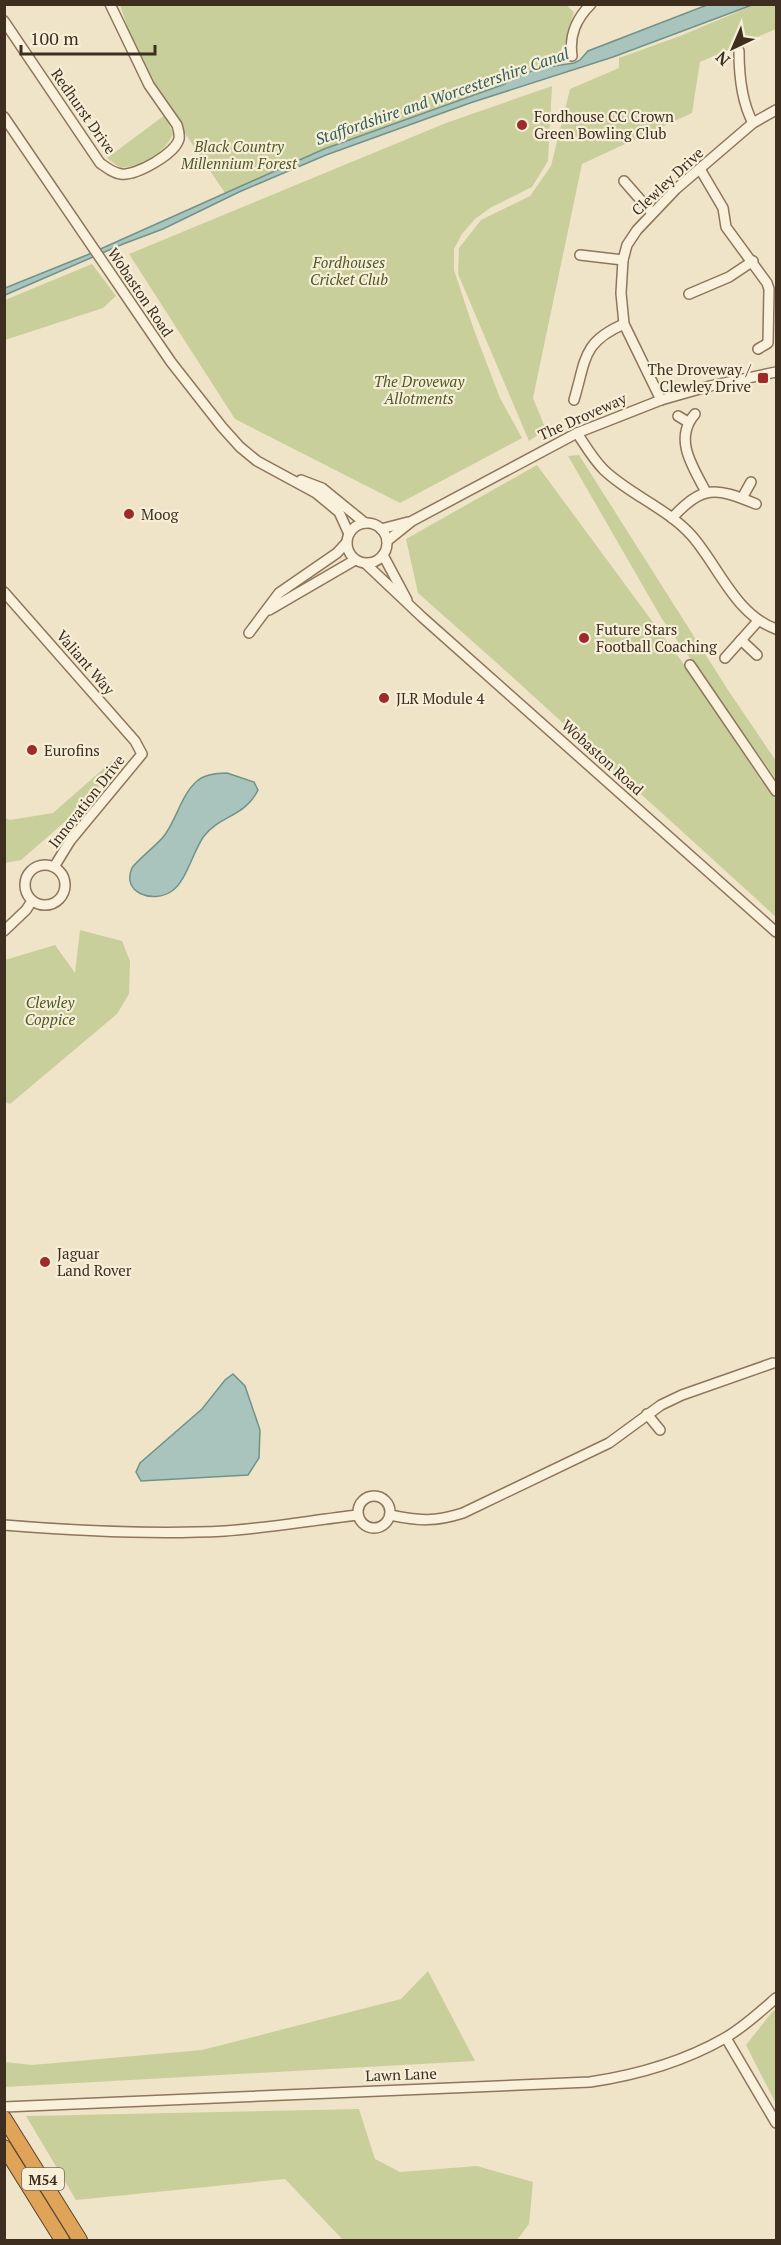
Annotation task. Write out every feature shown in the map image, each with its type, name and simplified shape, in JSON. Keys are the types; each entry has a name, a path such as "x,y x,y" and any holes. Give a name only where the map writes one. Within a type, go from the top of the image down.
{"highway":[{"name":"M54","path":"4,2118 80,2241"},
{"name":"M54","path":"4,2147 62,2241"}],"street":[{"name":"Redhurst Drive","path":"4,21 100,163 115,172 128,174 146,167 172,150 179,139 179,133 177,125 149,85 110,4"},
{"path":"572,56 570,44 573,29 582,13 591,4"},
{"path":"739,51 739,67 746,109 753,123"},
{"name":"Clewley Drive","path":"661,400 624,324 621,294 623,260 627,245 652,213 700,169 753,123 777,110"},
{"name":"Wobaston Road","path":"4,117 171,362 209,411 240,447 271,470 316,493 339,512 348,538"},
{"path":"700,169 723,207 726,227 753,261 769,289 768,343 758,350"},
{"path":"624,181 652,213"},
{"path":"580,255 623,260"},
{"path":"688,294 729,277 753,261"},
{"path":"574,400 590,346 606,331 624,324"},
{"name":"The Droveway","path":"387,541 412,521 577,433 661,400 710,386 777,372"},
{"path":"695,414 688,422 684,432 687,453 706,492"},
{"path":"678,416 688,422"},
{"path":"577,433 603,469 672,518 690,534 734,595 758,621 777,629"},
{"name":"Wobaston Road","path":"271,470 322,488 365,523"},
{"path":"742,498 751,482"},
{"path":"672,518 698,495 706,492 742,498 756,504"},
{"name":"The Droveway","path":"381,529 412,521"},
{"path":"249,633 279,593 337,553 355,527 365,523 374,524 381,529 387,541 383,555 376,562 366,564 355,560 349,553 348,538"},
{"name":"Wobaston Road","path":"383,555 409,605"},
{"path":"264,613 355,560"},
{"name":"Wobaston Road","path":"366,564 777,933"},
{"name":"Valiant Way","path":"4,592 135,741 142,754"},
{"path":"725,658 758,621"},
{"path":"741,640 757,656"},
{"path":"690,665 777,791"},
{"name":"Innovation Drive","path":"54,867 70,841 142,754"},
{"path":"46,864 54,867 65,881 61,897 55,903 47,905 32,901 26,894 24,886 30,870 46,864"},
{"path":"4,931 32,901"},
{"path":"390,1515 425,1521 442,1520 464,1513 609,1443 647,1414 682,1395 773,1363"},
{"path":"647,1414 660,1430"},
{"path":"374,1496 387,1502 390,1515 383,1526 373,1529 363,1525 358,1515 358,1508 362,1502 374,1496"},
{"path":"4,1525 80,1531 163,1533 227,1531 358,1515"},
{"name":"Lawn Lane","path":"4,2107 590,2082 619,2078 655,2069 726,2038 777,1998"},
{"path":"726,2038 777,2123"}],"green space":[{"name":"Black Country Millennium Forest","path":"565,4 574,12 565,44 566,63 541,68 507,80 505,84 324,149 225,193 152,84 134,47 120,5"},
{"path":"754,5 776,5 776,29 700,62 692,113 582,164 533,398 546,430 529,441 458,274 459,248 481,220 530,196 551,166 570,89 619,68 619,58 680,36"},
{"name":"Fordhouses Cricket Club","path":"552,86 548,161 532,187 490,208 475,219 462,234 454,249 454,270 474,330 500,398 522,438 400,503 235,419 129,254 446,123"},
{"path":"165,115 173,134 158,153 144,162 120,168 107,158"},
{"path":"92,264 116,296 103,308 5,340 5,300"},
{"path":"579,455 728,690 776,761 776,779 662,619 568,456"},
{"path":"537,465 683,663 776,800 776,917 418,593 406,539"},
{"path":"119,755 112,771 82,807 21,860 5,863 5,818 10,820 53,813"},
{"name":"Clewley Coppice","path":"80,930 122,941 130,961 129,994 117,1014 10,1104 4,1102 5,960 55,945 75,973"},
{"path":"428,1971 475,2061 5,2087 5,2062 32,2065 202,2050 401,1999"},
{"path":"776,2010 776,2104 746,2045"},
{"path":"359,2109 375,2159 400,2172 477,2166 533,2182 529,2224 517,2240 343,2240 285,2179 76,2200 26,2116"}],"water":[{"path":"707,5 752,5 613,57 470,103 326,155 239,192 163,229 5,295 5,288 87,255 324,149 505,84 506,80 541,68 574,63 588,51"},
{"path":"227,773 254,782 258,790 253,799 240,811 210,829 200,842 182,880 172,891 164,895 148,896 135,890 130,877 132,868 164,836 192,787 207,775"},
{"path":"233,1374 245,1386 260,1430 259,1458 248,1475 141,1481 136,1472 140,1463 202,1409 225,1380"}],"place":[{"name":"Fordhouse CC Crown Green Bowling Club","path":"522,125"},
{"name":"The Droveway / Clewley Drive","path":"763,378"},
{"name":"Moog","path":"129,514"},
{"name":"Future Stars Football Coaching","path":"584,638"},
{"name":"JLR Module 4","path":"384,698"},
{"name":"Eurofins","path":"32,750"},
{"name":"Jaguar Land Rover","path":"45,1262"}],"water label":[{"name":"Staffordshire and Worcestershire Canal","path":"442,96"}],"park label":[{"name":"The Droveway Allotments","path":"419,390"}]}
